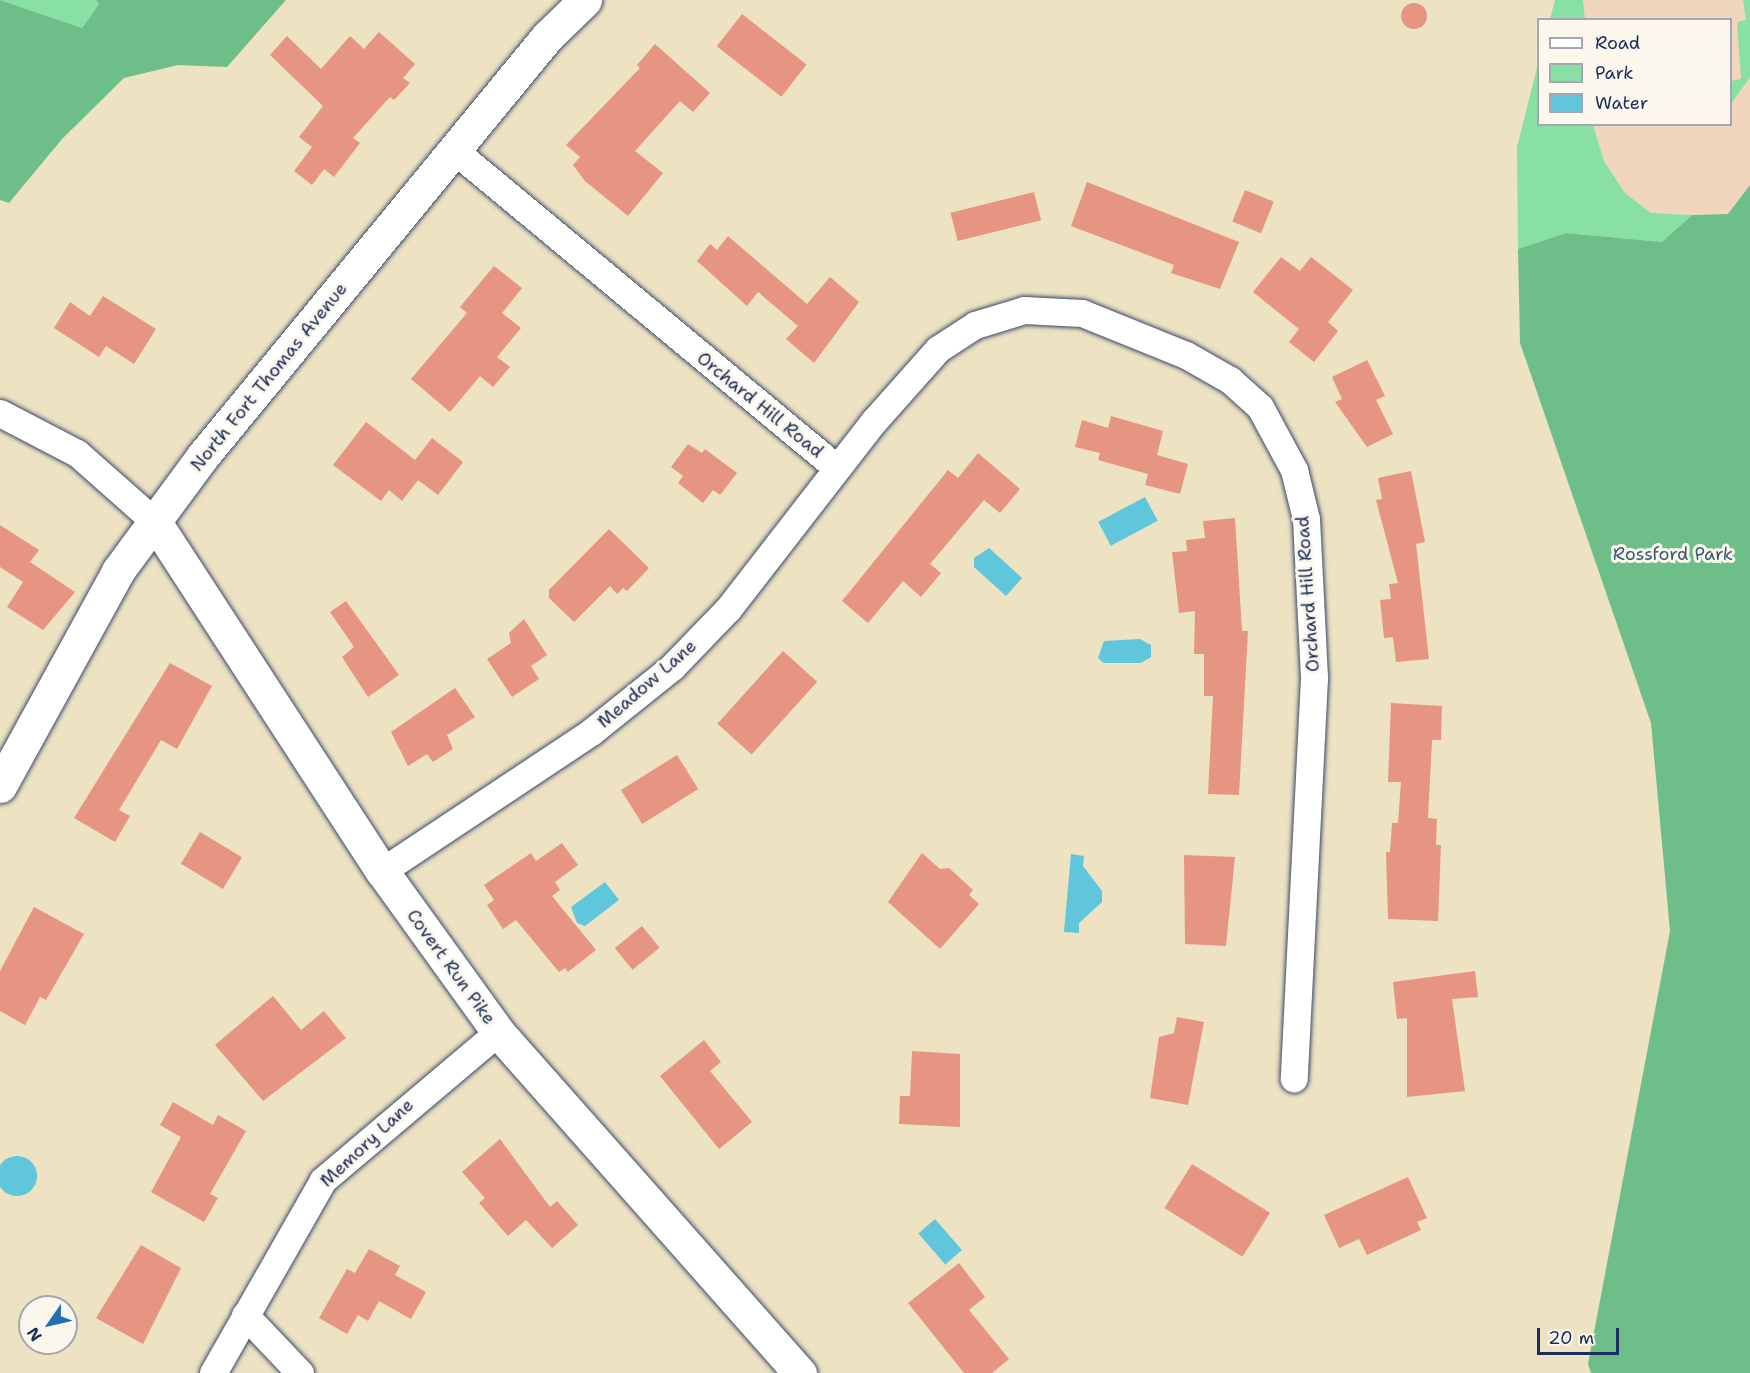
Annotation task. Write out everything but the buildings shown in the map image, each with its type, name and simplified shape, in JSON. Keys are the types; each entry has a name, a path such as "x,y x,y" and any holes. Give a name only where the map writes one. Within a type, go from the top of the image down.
{"street":[{"name":"North Fort Thomas Avenue","path":"0,786 118,571 268,374 455,152 547,37 585,0"},
{"name":"Orchard Hill Road","path":"455,152 837,468 938,349 975,325 1037,308 1082,313 1177,351 1230,380 1260,407 1294,470 1306,519 1313,616 1294,1079"},
{"path":"0,413 77,453 155,522"},
{"name":"Meadow Lane","path":"382,871 591,732 672,667 728,609 837,468"},
{"name":"Covert Run Pike","path":"155,522 382,871 498,1032 800,1373"},
{"name":"Memory Lane","path":"213,1373 323,1180 498,1032"},
{"path":"245,1315 300,1373"}],"shaded area":[{"path":"1583,0 1750,0 1750,185 1728,214 1651,213 1625,193 1604,161 1593,126 1732,126 1732,18 1585,18"}],"green space":[{"path":"0,0 96,0 99,4 82,28"},
{"path":"0,0 82,28 99,4 96,0 286,0 227,67 178,65 124,78 62,139 9,203 0,200"},
{"path":"1555,0 1583,0 1585,18 1550,18"},
{"path":"1743,0 1750,0 1750,77 1732,103 1732,81 1741,79 1737,22 1746,20"},
{"path":"1537,68 1537,126 1593,126 1604,161 1625,193 1651,213 1692,215 1662,242 1566,233 1518,249 1517,147"},
{"name":"Rossford Park","path":"1750,185 1750,1373 1591,1373 1588,1364 1670,931 1651,723 1520,343 1518,249 1566,233 1662,242 1692,215 1728,214"}],"water":[{"path":"1145,497 1158,521 1111,546 1098,522"},
{"path":"989,548 1022,578 1006,596 974,567 974,558"},
{"path":"1140,639 1151,645 1151,657 1141,663 1104,663 1098,658 1104,641"},
{"path":"1071,854 1084,856 1083,866 1102,891 1102,902 1079,923 1079,933 1064,932"},
{"path":"605,882 619,900 585,926 577,923 571,907"},
{"path":"9,1157 25,1157 36,1168 36,1184 25,1195 9,1195 -1,1185 -1,1167"},
{"path":"935,1219 962,1250 945,1264 918,1233"}]}
